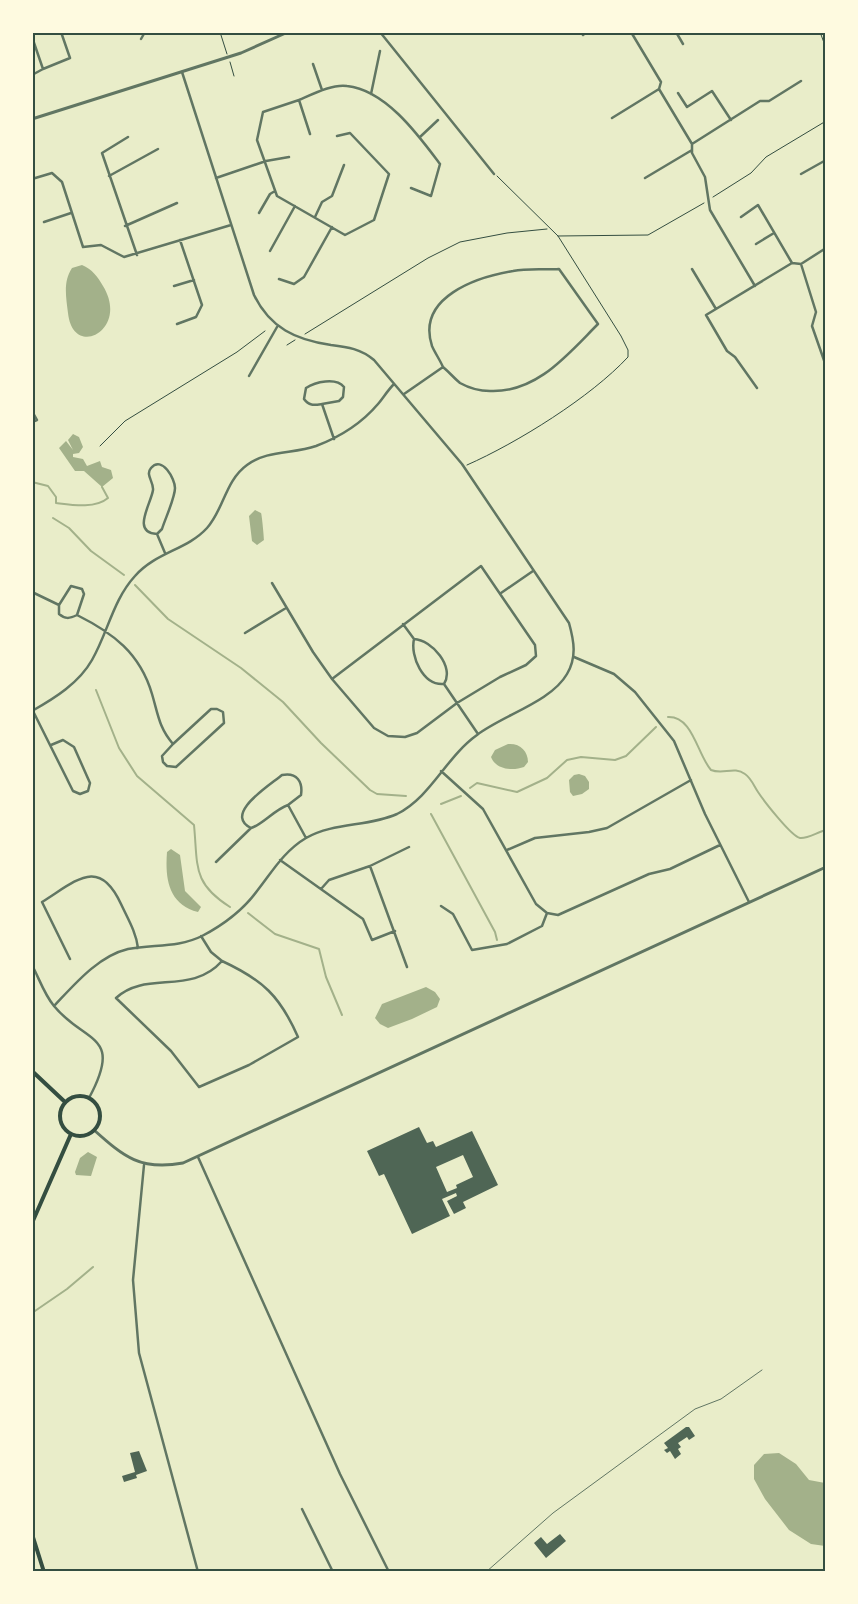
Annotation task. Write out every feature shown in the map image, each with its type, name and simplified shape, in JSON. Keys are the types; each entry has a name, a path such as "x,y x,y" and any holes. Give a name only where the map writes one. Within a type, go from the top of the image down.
{"main road":[{"path":"32,1070 65,1102"},
{"path":"76,1096 88,1098 95,1102 100,1116 94,1130 83,1136 71,1134 62,1125 60,1119 60,1113 65,1102 76,1096"},
{"path":"32,1222 71,1134"},
{"path":"32,1534 44,1572"}],"street":[{"path":"32,75 43,68 70,58 61,32"},
{"path":"141,39 145,32"},
{"path":"32,119 254,49 288,32"},
{"path":"380,32 494,174"},
{"path":"631,32 660,82 659,89 692,144 692,151 705,177 710,210 755,286"},
{"path":"676,32 684,44"},
{"path":"32,37 43,68"},
{"path":"371,94 380,51"},
{"path":"313,64 322,90"},
{"path":"54,1006 104,960 120,952 184,943 221,925 248,902 280,860 306,838 328,829 376,820 395,814 421,797 462,746 478,734 557,687 568,674 574,657 574,641 569,623 465,467 374,360 359,349 298,338 277,327 259,306 182,72"},
{"path":"692,144 760,101 769,101 800,81"},
{"path":"337,136 350,134 389,174 374,220 345,235 277,196 257,140 263,112 322,90 347,86 382,99 420,138 440,164 431,196 411,188"},
{"path":"612,118 659,89"},
{"path":"678,93 687,107 712,91 731,120"},
{"path":"299,100 310,134"},
{"path":"420,138 438,120"},
{"path":"128,138 102,153 125,226 137,255"},
{"path":"109,176 158,148"},
{"path":"645,178 692,151"},
{"path":"216,178 266,161 289,157"},
{"path":"801,174 826,160"},
{"path":"315,217 322,202 332,196 344,165"},
{"path":"32,178 52,173 62,182 83,247 101,245 124,257 137,255 231,225"},
{"path":"259,213 270,194 275,191"},
{"path":"125,226 177,203"},
{"path":"741,217 758,205 792,263"},
{"path":"270,251 295,206"},
{"path":"44,222 71,213"},
{"path":"279,279 294,284 304,277 332,227"},
{"path":"756,244 774,233"},
{"path":"177,324 196,317 202,305 180,240"},
{"path":"756,388 735,357 727,351 706,315 792,263 801,264 826,248"},
{"path":"801,264 816,312 812,326 826,366"},
{"path":"692,268 716,309"},
{"path":"559,269 598,324 558,365 530,384 505,392 480,390 461,383 443,366 432,346 430,330 434,312 445,297 469,282 514,270 559,269"},
{"path":"174,286 194,280"},
{"path":"249,376 277,327"},
{"path":"404,394 443,366"},
{"path":"340,382 345,392 343,397 339,400 322,404 312,405 304,399 306,388 310,385 340,382"},
{"path":"51,745 63,740 74,747 90,783 88,791 80,794 73,791 33,711 60,694 83,672 93,659 124,589 143,568 165,552 187,543 207,527 231,482 247,465 270,454 298,452 334,438 365,418 394,384"},
{"path":"322,404 334,438"},
{"path":"32,411 37,420 32,422"},
{"path":"156,465 162,465 168,469 175,488 162,529 157,534 151,534 145,529 143,522 153,488 149,475 150,469 156,465"},
{"path":"157,534 165,552"},
{"path":"272,583 332,679 374,728 388,736 405,737 417,733 457,703 500,677 526,665 536,656 535,644 481,566 332,679"},
{"path":"501,593 533,571"},
{"path":"70,586 82,589 84,594 76,615 71,618 64,618 59,614 59,605 70,586"},
{"path":"32,592 59,605"},
{"path":"245,634 286,608"},
{"path":"76,615 106,630 124,646 141,668 152,691 158,721 173,744"},
{"path":"403,624 414,639 413,652 422,671 437,684 444,684"},
{"path":"414,639 424,641 440,656 447,675 444,684"},
{"path":"574,657 614,674 636,692 674,741 720,845 749,902"},
{"path":"444,684 478,734"},
{"path":"211,709 220,710 224,715 224,722 176,766 171,767 165,764 162,756 173,744 211,709"},
{"path":"441,771 483,809 536,904 547,913 558,915 648,874 670,869 720,845"},
{"path":"216,862 251,828 301,795 302,785 298,777 289,773 282,774 243,809 241,818 244,825 251,828"},
{"path":"507,850 535,838 607,828 691,780"},
{"path":"288,805 306,838"},
{"path":"321,889 329,880 370,866 409,847"},
{"path":"280,860 363,920 372,940 395,932"},
{"path":"370,866 407,967"},
{"path":"94,1130 123,1155 144,1165 171,1166 198,1157 826,867"},
{"path":"70,959 42,902 83,877 93,875 102,878 114,889 136,935 138,948"},
{"path":"441,906 453,914 472,950 507,944 542,926 547,913"},
{"path":"201,936 212,952 222,961 248,973 264,984 288,1013 298,1037 249,1065 199,1087 171,1051 116,998 125,990 138,985 184,982 203,976 214,971 222,961"},
{"path":"32,965 54,1006 88,1033 100,1048 102,1066 88,1098"},
{"path":"198,1157 343,1481 389,1572"},
{"path":"144,1165 133,1280 139,1353 152,1409 198,1572"},
{"path":"302,1509 333,1572"}],"lane":[{"path":"486,1572 553,1513 663,1432 695,1409 722,1400 762,1370"}],"path":[{"path":"220,32 223,43"},
{"path":"820,32 826,48"},
{"path":"233,71 234,76"},
{"path":"558,236 648,235 708,201 751,173 774,152 826,121"},
{"path":"465,467 493,454 576,401 628,357 628,350 621,336 558,236 548,229 494,174"},
{"path":"287,345 428,258 460,242 507,233 548,229"},
{"path":"100,446 125,421 237,352 265,330"}],"shaded area":[{"path":"82,265 97,276 109,302 110,315 105,326 97,334 88,337 79,335 72,327 68,313 66,289 67,279 72,268"},
{"path":"73,434 79,437 83,447 79,453 73,454 73,457 83,459 87,466 100,461 102,467 111,470 113,478 102,487 84,471 75,471 59,448 66,441 73,450 68,440"},
{"path":"255,510 261,513 264,538 257,545 252,541 249,516"},
{"path":"508,744 520,746 525,751 528,762 524,767 515,769 505,768 493,761 491,757 495,750"},
{"path":"574,775 585,776 589,782 589,789 582,794 573,796 570,792 569,780"},
{"path":"171,849 180,855 185,891 201,907 198,912 180,903 170,889 167,871 167,852"},
{"path":"426,987 435,992 440,999 437,1007 388,1028 380,1024 375,1018 382,1004"},
{"path":"88,1152 97,1157 91,1176 76,1175 75,1172 80,1158"},
{"path":"779,1453 796,1464 809,1480 825,1483 825,1546 811,1544 789,1530 765,1499 754,1479 754,1465 764,1454"}],"building":[{"path":"419,1127 427,1143 433,1141 436,1147 472,1131 498,1185 463,1202 466,1208 454,1214 447,1201 457,1196 456,1193 442,1199 450,1216 412,1234 384,1174 379,1176 367,1151","holes":["463,1155 473,1177 456,1185 457,1188 447,1192 436,1167"]},
{"path":"686,1427 689,1427 695,1436 689,1440 687,1437 678,1443 681,1447 678,1449 681,1454 675,1459 670,1451 667,1453 664,1450 668,1448 664,1443"},
{"path":"139,1451 147,1471 136,1475 137,1478 124,1482 122,1476 135,1472 130,1453"},
{"path":"560,1534 566,1541 546,1558 534,1543 541,1537 547,1544"}],"waterway":[{"path":"32,482 48,486 56,497 56,503 76,505 97,504 108,498 102,487"},
{"path":"53,518 69,528 91,551 124,575"},
{"path":"135,585 168,619 241,668 283,702 321,743 370,790 377,794 406,796"},
{"path":"96,690 119,748 137,776 194,825 199,872 209,890 230,907"},
{"path":"668,717 676,718 689,729 711,770 720,772 737,771 747,776 784,825 796,836 800,838 806,837 826,830"},
{"path":"470,788 477,783 517,792 547,778 567,760 581,757 615,760 626,756 656,727"},
{"path":"441,804 461,796"},
{"path":"431,814 495,932 497,940"},
{"path":"248,913 275,934 319,949 326,977 342,1015"},
{"path":"32,1313 67,1289 93,1267"}]}
